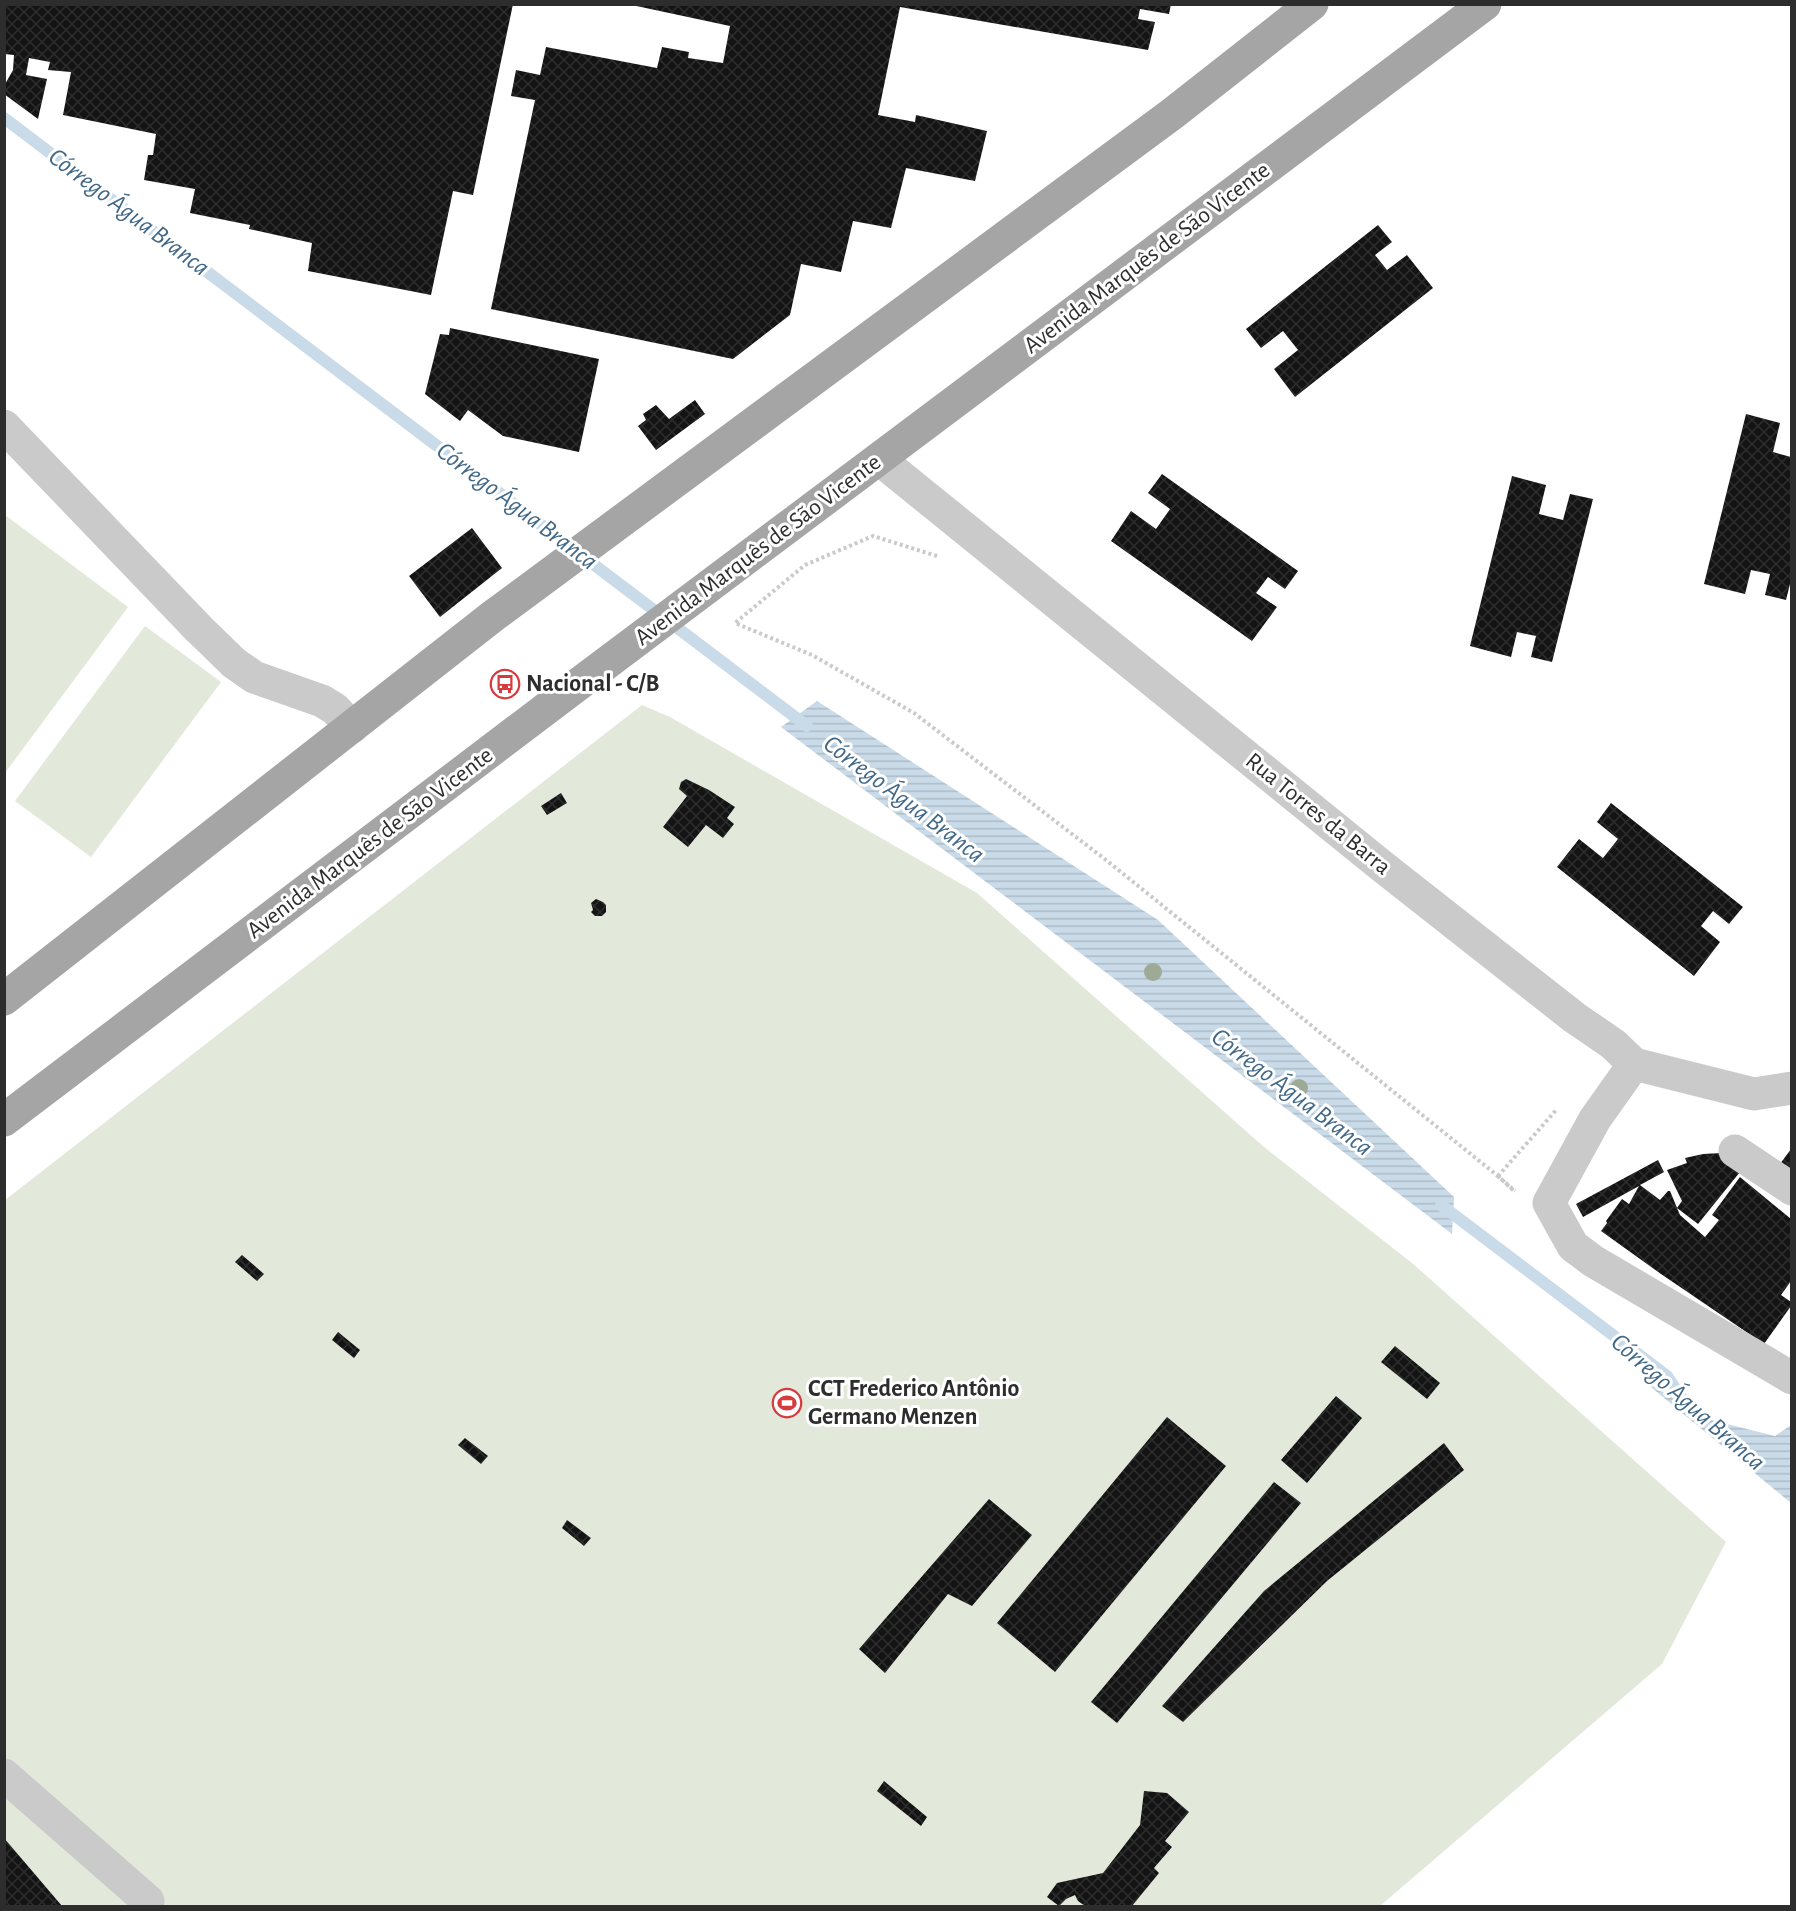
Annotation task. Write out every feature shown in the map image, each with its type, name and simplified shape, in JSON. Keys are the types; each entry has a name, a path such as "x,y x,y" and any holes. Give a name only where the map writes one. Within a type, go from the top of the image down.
{"main road":[{"path":"4,999 493,616 1172,114 1312,4"},
{"name":"Avenida Marquês de São Vicente","path":"4,1120 585,679 1485,4"}],"street":[{"path":"4,426 234,663 254,677 322,701 334,709 352,727"},
{"name":"Rua Torres da Barra","path":"879,459 1383,867 1575,1018 1613,1044 1634,1064 1754,1094 1791,1088"},
{"path":"1634,1064 1595,1119 1549,1203 1573,1246 1586,1256 1791,1378"},
{"path":"1735,1151 1791,1189"},
{"path":"4,1775 148,1900"}],"path":[{"path":"946,561 936,555 873,536 805,565 735,623 812,655 914,713 1106,860 1498,1176 1521,1197 1506,1183 1498,1176"},
{"path":"1498,1176 1559,1106"}],"shaded area":[{"path":"5,515 128,607 4,773"},
{"path":"145,626 221,682 91,857 15,801"},
{"name":"CCT Frederico Antônio Germano Menzen","path":"642,705 670,717 977,893 1264,1147 1412,1263 1726,1542 1662,1664 1380,1906 5,1906 5,1200"}],"water":[{"path":"817,701 1158,920 1454,1197 1452,1234 781,727"},
{"path":"1640,1378 1707,1419 1775,1436 1791,1425 1791,1503"}],"building":[{"path":"4,4 513,4 473,195 453,191 431,295 308,271 312,243 249,229 250,225 190,213 195,189 144,180 148,155 153,155 156,134 63,115 71,72 48,70 50,62 29,58 26,75 47,79 38,119 4,94 4,86 13,70 14,55 4,54"},
{"path":"627,4 1171,4 1169,14 1140,9 1138,19 1155,22 1148,50 900,7 878,115 915,122 916,115 987,131 975,181 906,168 891,228 853,221 841,272 801,264 790,315 733,359 491,309 535,100 511,96 516,70 540,75 546,47 657,68 662,47 689,52 688,58 723,63 730,26"},
{"path":"1378,225 1392,242 1375,255 1387,270 1407,255 1433,288 1295,397 1274,369 1298,350 1283,331 1261,348 1246,329"},
{"path":"450,328 599,359 579,452 503,436 468,410 460,421 425,394 440,334 449,335"},
{"path":"695,400 705,414 656,450 638,426 646,420 643,414 656,405 669,419"},
{"path":"1746,414 1780,423 1773,452 1791,457 1791,580 1786,600 1765,595 1770,574 1751,570 1745,594 1704,584"},
{"path":"1162,474 1298,571 1285,589 1268,577 1256,593 1277,607 1252,641 1111,541 1131,511 1156,529 1170,509 1148,493"},
{"path":"1512,476 1546,485 1539,514 1563,520 1570,494 1593,499 1552,662 1531,657 1536,636 1517,632 1511,657 1470,646"},
{"path":"472,528 502,568 440,617 409,576"},
{"path":"686,779 709,790 735,807 727,818 734,824 723,838 706,825 688,847 663,827 687,796 679,789 681,782"},
{"path":"561,793 567,803 547,815 541,806"},
{"path":"1611,803 1743,907 1729,924 1713,911 1701,926 1720,942 1694,976 1557,867 1579,839 1603,858 1618,839 1597,822"},
{"path":"596,899 606,905 606,912 602,916 595,916 591,912 593,910 591,903"},
{"path":"1791,1149 1791,1172 1780,1164"},
{"path":"1721,1153 1744,1167 1698,1224 1677,1208 1682,1201 1667,1170 1687,1163 1685,1158"},
{"path":"1658,1160 1664,1172 1640,1185 1660,1200 1670,1191 1680,1215 1705,1237 1719,1220 1712,1215 1740,1177 1791,1219 1791,1281 1781,1295 1791,1302 1791,1306 1764,1344 1601,1231 1622,1199 1629,1204 1639,1186 1583,1217 1576,1204"},
{"path":"242,1255 264,1274 257,1281 235,1262"},
{"path":"338,1332 360,1350 354,1358 332,1340"},
{"path":"1395,1346 1440,1383 1427,1399 1381,1362"},
{"path":"1336,1396 1362,1418 1307,1483 1281,1460"},
{"path":"1167,1417 1226,1466 1055,1672 997,1623"},
{"path":"465,1438 488,1456 481,1464 458,1445"},
{"path":"1444,1443 1464,1470 1327,1581 1183,1722 1162,1706 1264,1591"},
{"path":"1274,1482 1301,1503 1117,1723 1091,1702"},
{"path":"989,1499 1032,1535 972,1606 948,1594 885,1673 859,1649"},
{"path":"567,1520 591,1538 584,1546 562,1528"},
{"path":"884,1781 927,1817 921,1826 877,1791"},
{"path":"1144,1791 1167,1793 1189,1812 1165,1841 1172,1847 1154,1868 1159,1873 1132,1906 1085,1906 1078,1901 1075,1895 1066,1899 1059,1906 1047,1897 1057,1883 1103,1873 1140,1825"},
{"path":"4,1838 62,1906 4,1906"}],"waterway":[{"name":"Córrego Água Branca","path":"4,118 807,726"},
{"name":"Córrego Água Branca","path":"1441,1205 1667,1376 1687,1406 1698,1415"}],"place":[{"name":"Nacional - C/B","path":"505,684"},
{"name":"CCT Frederico Antônio Germano Menzen","path":"787,1403"}]}
